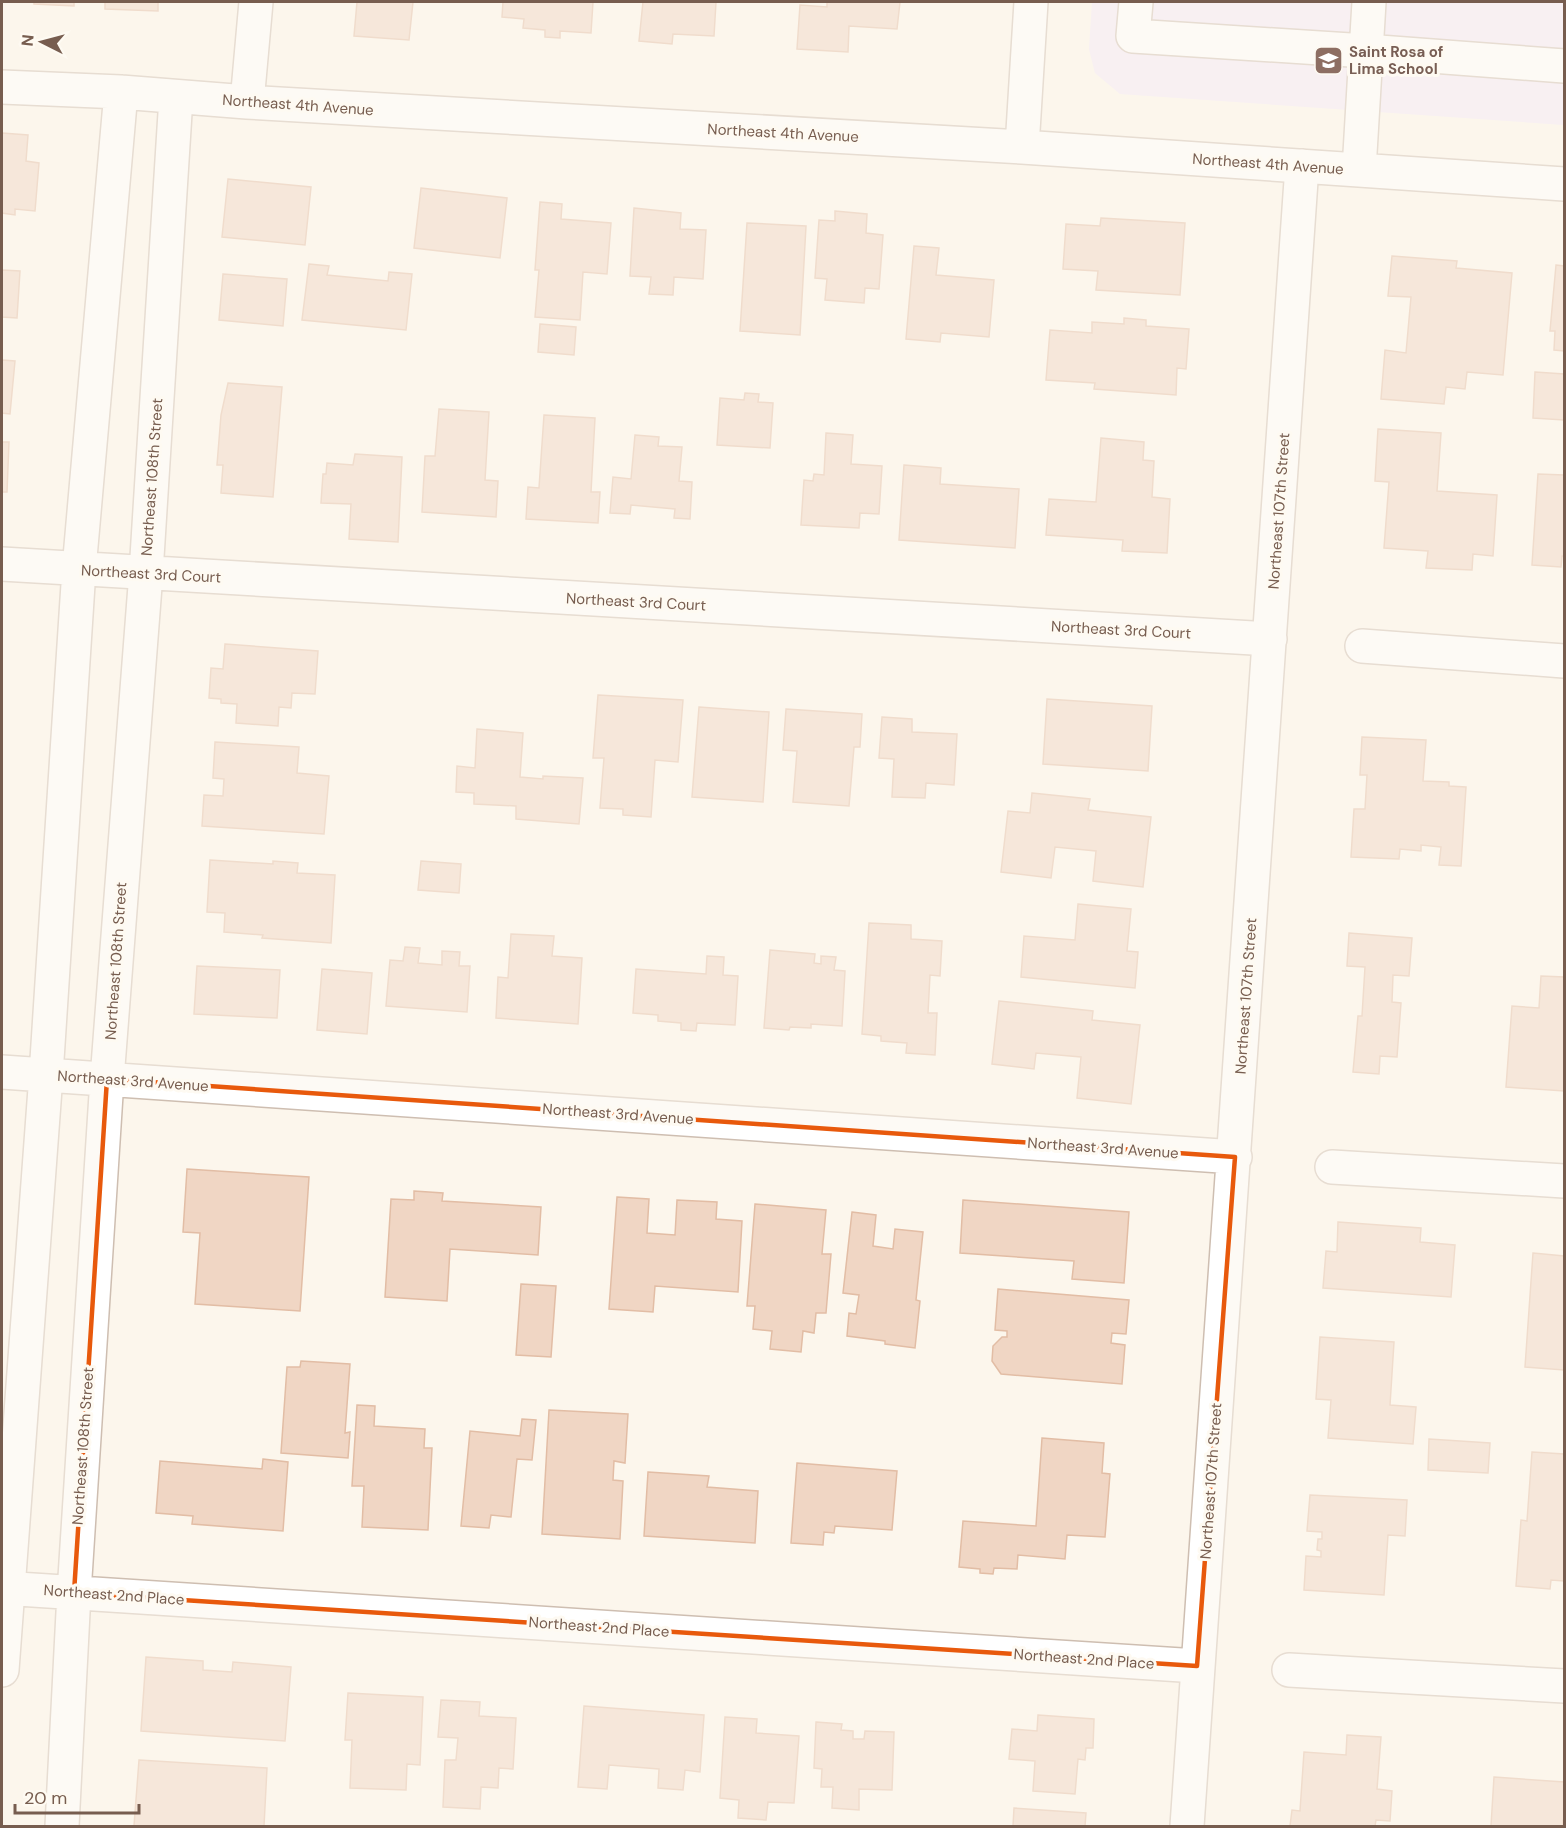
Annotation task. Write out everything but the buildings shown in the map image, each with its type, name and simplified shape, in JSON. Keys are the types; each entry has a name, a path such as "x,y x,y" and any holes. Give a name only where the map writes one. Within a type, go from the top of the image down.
{"street":[{"path":"247,102 256,2"},
{"path":"1022,147 1031,2"},
{"path":"1136,2 1133,36 1564,66"},
{"path":"1359,170 1369,2"},
{"name":"Northeast 4th Avenue","path":"2,87 121,92 247,102 1022,147 1564,184"},
{"path":"2,1670 4,1588 46,1075 79,569 121,92"},
{"name":"Northeast 108th Street","path":"62,1827 74,1593 107,1079 146,573 176,97"},
{"name":"Northeast 107th Street","path":"1187,1827 1302,166"},
{"name":"Northeast 3rd Court","path":"2,564 1270,639"},
{"path":"1362,646 1564,661"},
{"name":"Northeast 3rd Avenue","path":"2,1072 1235,1157"},
{"path":"1332,1167 1564,1181"},
{"name":"Northeast 2nd Place","path":"4,1588 1197,1666"},
{"path":"1289,1670 1564,1686"}],"highlighted area":[{"path":"107,1079 1235,1157 1197,1666 74,1593"}],"shaded area":[{"name":"Saint Rosa of Lima School","path":"1092,2 1564,2 1564,125 1120,94 1095,73 1089,49"}],"place":[{"name":"Saint Rosa of Lima School","path":"1328,61"}]}
